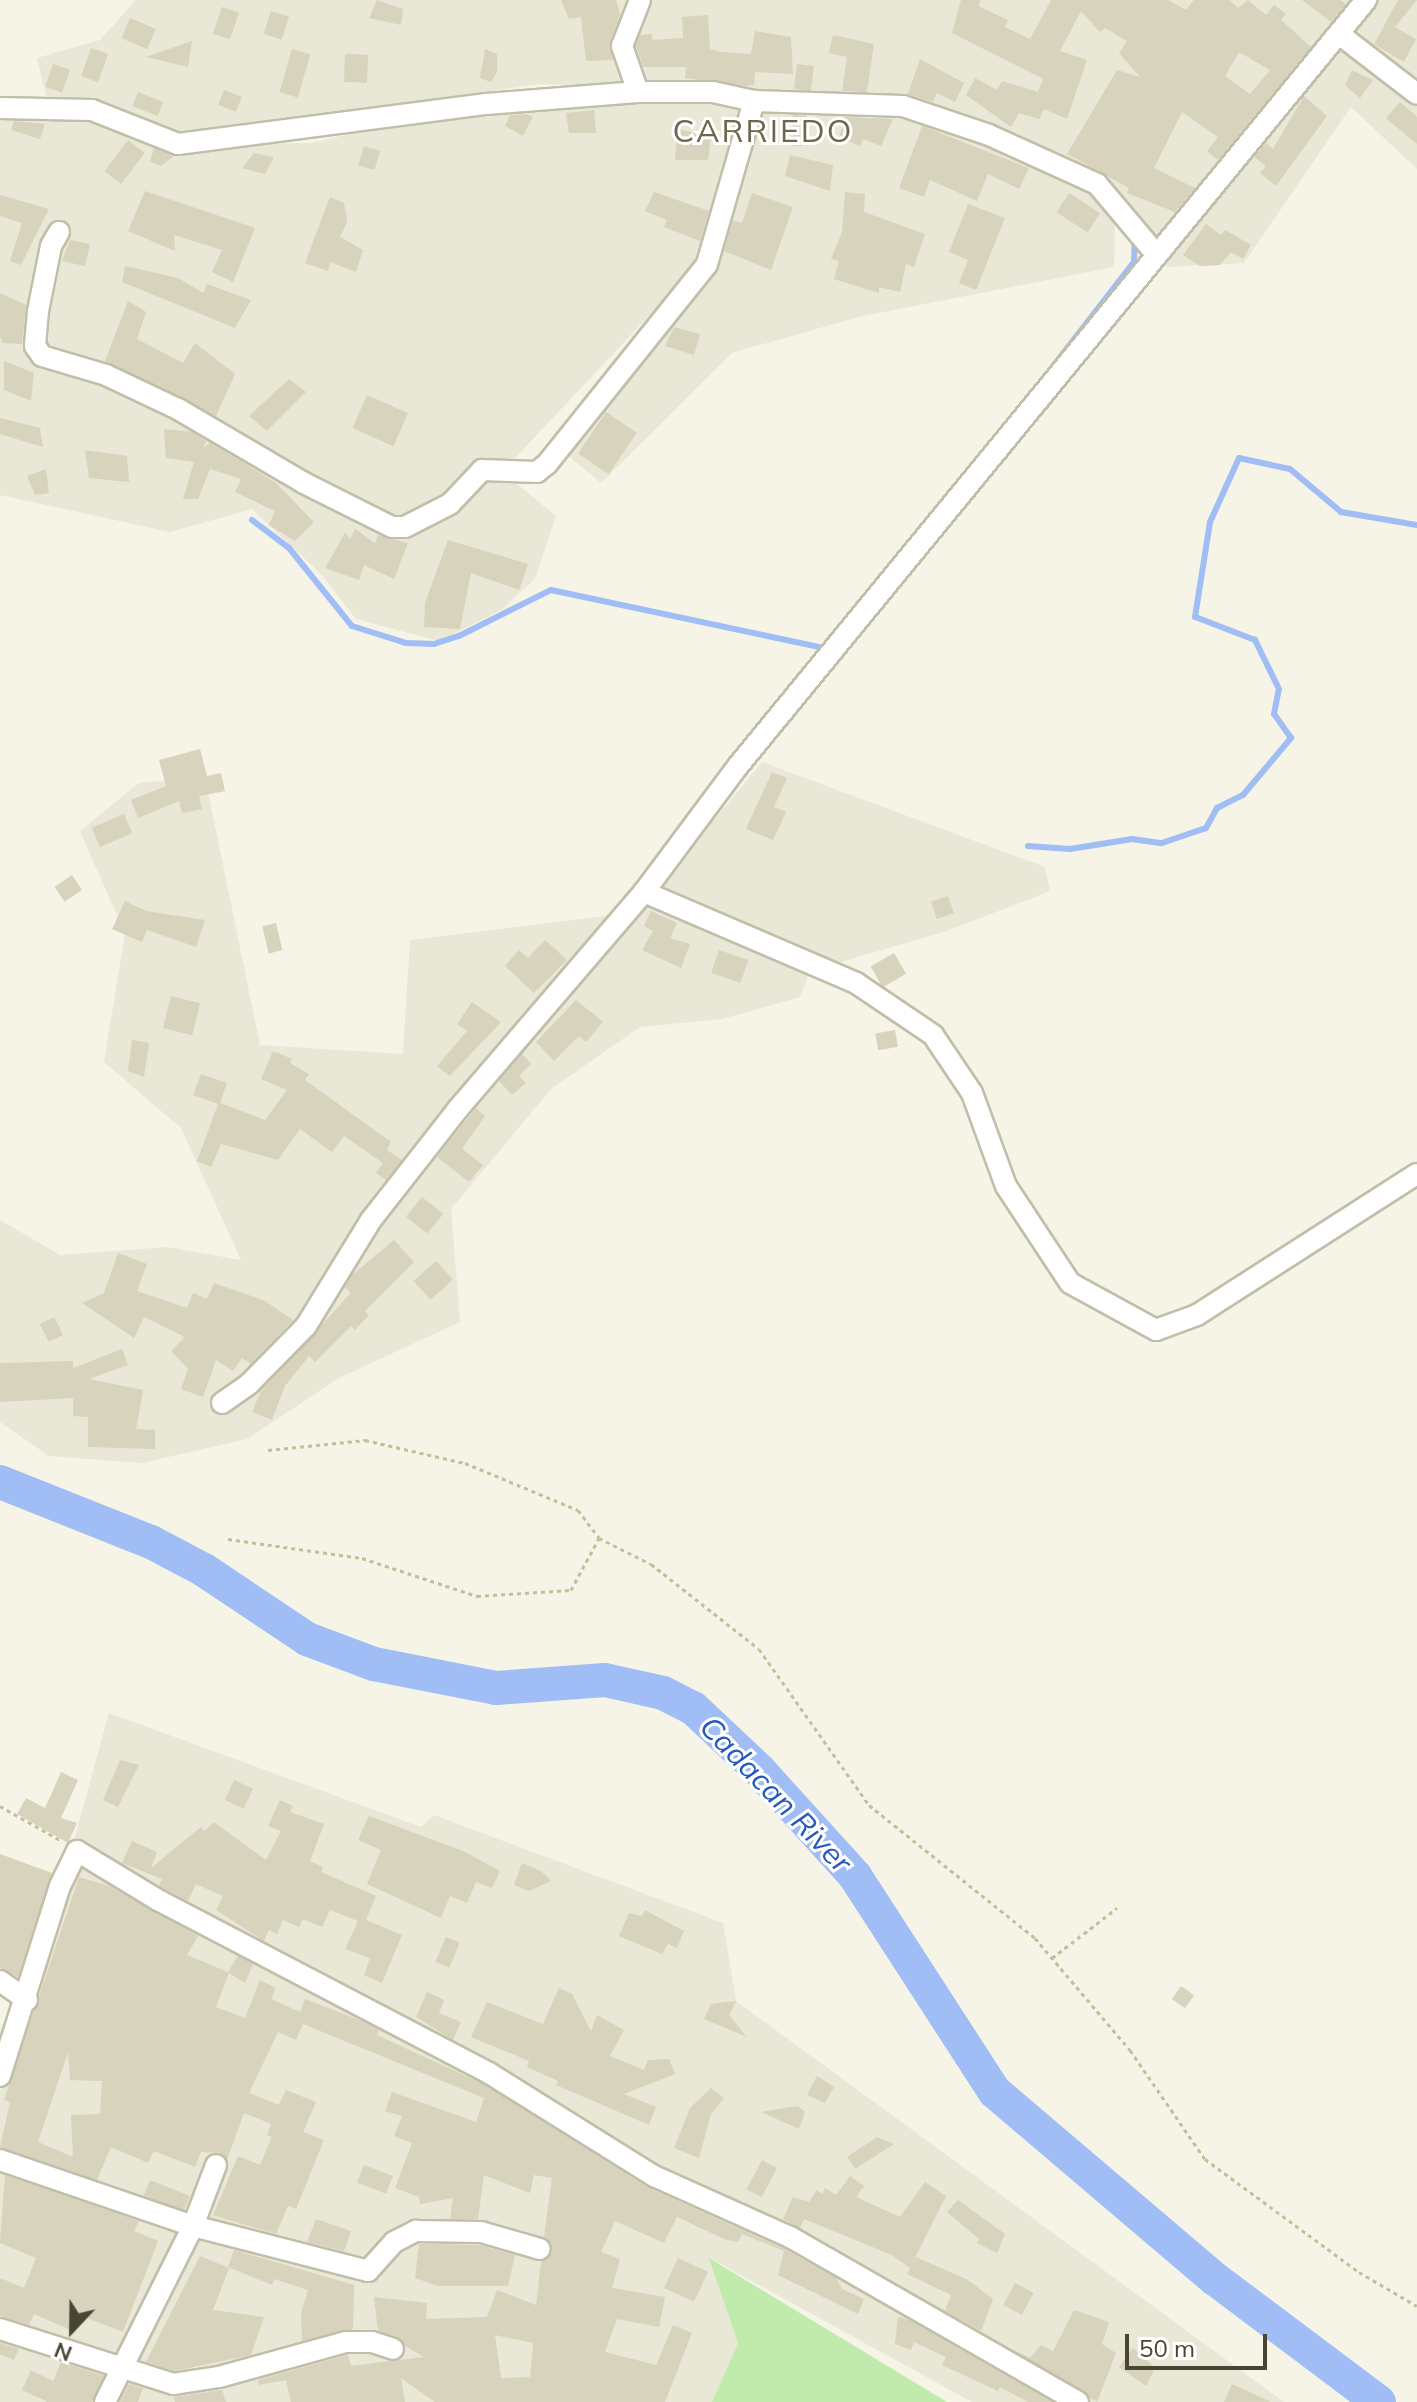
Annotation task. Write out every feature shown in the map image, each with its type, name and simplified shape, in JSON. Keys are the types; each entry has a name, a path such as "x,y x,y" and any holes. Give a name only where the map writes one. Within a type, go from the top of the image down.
{"street":[{"path":"638,92 622,46 640,0"},
{"path":"222,1403 249,1384 306,1326 381,1207 644,892 738,766 1366,0"},
{"path":"1339,34 1417,94"},
{"path":"0,108 92,110 178,144 471,106 638,92 713,92 754,101 903,106 989,135 1097,184 1156,254"},
{"path":"59,232 51,246 38,311 35,346 42,356 106,375 178,409 304,483 392,527 405,527 450,504 482,470 537,472 547,464 707,264 754,101"},
{"path":"644,892 856,983 933,1035 972,1093 1006,1186 1070,1283 1156,1330 1197,1315 1417,1174"},
{"path":"0,2076 27,2000 60,1886 77,1851 158,1900 489,2073 654,2176 790,2237 1078,2402"},
{"path":"0,1981 27,2000"},
{"path":"0,2160 193,2226 368,2271 394,2242 416,2231 481,2232 540,2249"},
{"path":"105,2402 193,2226 216,2165"},
{"path":"0,2329 173,2384 219,2377 346,2342 372,2342 393,2349"}],"path":[{"path":"268,1450 365,1440 465,1463 578,1510 599,1538 651,1564 759,1649 869,1805 1035,1938 1130,2050 1205,2159 1359,2272 1417,2306"},
{"path":"228,1539 362,1558 477,1596 571,1590 599,1538"},
{"path":"0,1806 77,1851"},
{"path":"1052,1958 1117,1908"}],"shaded area":[{"path":"136,0 636,0 628,87 540,84 178,135 112,106 47,100 37,58 100,40"},
{"path":"646,0 1417,0 1417,169 1351,107 1244,263 1168,267 1109,187 965,120 721,86 646,89 626,46"},
{"path":"713,95 750,104 707,254 502,472 556,516 535,579 501,610 439,641 356,619 320,573 252,509 170,532 0,495 0,113 89,121 169,145 312,143 426,115"},
{"path":"758,105 904,109 988,140 1100,196 1115,221 1114,267 858,317 732,353 601,483 560,449 717,267"},
{"path":"762,762 1045,867 1050,891 947,931 810,971 800,997 722,1019 640,1027 551,1089 451,1209 460,1322 339,1378 247,1439 142,1463 49,1456 0,1422 0,1220 60,1255 167,1247 241,1260 181,1128 104,1062 125,934 80,831 139,783 205,777 260,1045 403,1054 410,940 638,912"},
{"path":"109,1713 421,1827 434,1815 723,1923 736,2001 1284,2402 972,2402 710,2258 738,2343 712,2402 0,2402 0,2091 17,2048"}],"green space":[{"path":"709,2258 947,2402 712,2402 738,2343"}],"building":[{"path":"377,0 403,9 401,25 369,18"},
{"path":"561,0 616,0 620,14 610,42 613,60 586,61 581,17 569,19"},
{"path":"961,0 981,0 978,6 1008,20 1005,27 1030,39 1051,0 1168,0 1186,10 1194,0 1229,0 1238,8 1248,0 1266,15 1274,5 1286,14 1281,20 1311,47 1218,160 1207,151 1218,137 1182,112 1154,168 1195,188 1175,212 1127,193 1129,188 1067,154 1117,70 1140,77 1119,53 1127,41 1105,28 1100,32 1081,11 1060,51 1087,60 1067,119 1044,109 1039,119 1019,113 1011,127 966,95 975,78 997,90 1002,81 1038,92 1043,79 952,33","holes":["1239,52 1270,70 1250,94 1225,76"]},
{"path":"1302,0 1340,0 1346,4 1331,22"},
{"path":"1398,0 1417,0 1395,27 1416,39 1404,62 1374,44"},
{"path":"222,7 239,13 230,39 213,33"},
{"path":"271,11 289,17 282,40 264,34"},
{"path":"708,15 710,49 721,52 751,54 755,31 791,37 793,74 755,72 754,85 745,86 685,78 686,67 643,67 636,46 640,35 652,34 652,40 683,38 682,17"},
{"path":"130,18 156,29 147,49 121,38"},
{"path":"833,35 874,44 867,92 842,91 847,57 829,53"},
{"path":"192,41 188,67 146,57"},
{"path":"91,48 108,54 98,82 81,76"},
{"path":"292,49 310,54 298,97 280,92"},
{"path":"485,49 497,54 497,72 491,82 480,78"},
{"path":"345,54 368,55 367,83 344,82"},
{"path":"920,59 964,83 955,102 937,93 933,102 908,94"},
{"path":"53,64 70,70 62,93 45,87"},
{"path":"797,64 814,66 811,91 794,89"},
{"path":"1352,70 1373,80 1360,98 1345,85"},
{"path":"224,90 242,97 236,112 218,105"},
{"path":"138,92 163,102 157,116 132,106"},
{"path":"1304,96 1327,116 1276,186 1260,173 1266,166 1254,157 1266,143 1273,149"},
{"path":"1400,102 1417,117 1417,144 1386,118"},
{"path":"594,110 596,133 569,133 566,113"},
{"path":"510,115 533,117 523,136 505,126"},
{"path":"793,115 807,116 803,146 793,146"},
{"path":"838,117 893,119 881,146 863,139 860,146 839,137 844,123 838,122"},
{"path":"14,121 45,124 40,139 11,130"},
{"path":"922,126 1029,168 1019,189 988,174 977,201 930,180 924,197 899,188"},
{"path":"678,129 711,136 708,160 675,160"},
{"path":"128,140 145,153 121,184 105,171"},
{"path":"364,146 380,151 374,170 358,165"},
{"path":"154,148 174,156 161,166 150,162"},
{"path":"254,153 274,157 265,174 242,168"},
{"path":"790,155 833,165 830,191 785,176"},
{"path":"145,191 255,228 233,282 212,272 222,250 174,235 175,251 128,231"},
{"path":"654,192 709,211 700,241 664,227 667,220 645,211"},
{"path":"845,192 865,194 864,212 925,234 914,267 906,264 900,292 879,287 879,293 834,279 839,261 831,259 842,232"},
{"path":"752,193 793,207 771,270 724,251 733,220 742,223"},
{"path":"1069,193 1100,213 1088,232 1056,212"},
{"path":"0,195 49,209 21,265 10,261 22,223 0,216"},
{"path":"330,197 344,203 347,222 340,237 363,250 356,272 330,262 328,271 305,263"},
{"path":"968,204 1005,218 976,290 959,283 968,260 949,252"},
{"path":"1206,224 1221,235 1225,230 1251,245 1243,259 1231,252 1220,265 1200,266 1183,255"},
{"path":"70,240 90,244 85,266 62,261"},
{"path":"125,266 178,278 203,293 207,284 251,300 235,328 122,282"},
{"path":"0,293 26,305 22,344 3,343 0,337"},
{"path":"128,301 146,312 137,339 183,363 195,343 235,374 216,416 105,361"},
{"path":"674,327 700,334 694,355 665,346"},
{"path":"4,361 34,373 31,401 4,390"},
{"path":"289,379 306,392 267,431 249,416"},
{"path":"367,395 408,413 393,446 352,428"},
{"path":"606,412 637,433 609,474 578,453"},
{"path":"0,418 40,428 43,447 0,434"},
{"path":"164,429 192,432 206,441 203,448 210,443 239,460 276,483 314,522 295,541 269,525 275,511 235,492 241,479 210,469 198,499 183,499 194,462 166,458"},
{"path":"85,450 127,456 129,482 89,478"},
{"path":"46,469 49,493 35,495 27,476"},
{"path":"355,529 375,543 378,535 408,543 394,579 364,565 359,580 325,568 345,533 350,539"},
{"path":"448,540 528,564 519,590 471,573 460,629 424,627 425,603"},
{"path":"200,749 207,776 221,773 225,791 199,796 202,809 182,813 179,801 138,818 131,800 166,786 159,760"},
{"path":"772,772 787,778 774,807 786,812 773,840 746,829"},
{"path":"124,814 132,833 100,847 92,828"},
{"path":"72,875 82,890 65,902 55,887"},
{"path":"948,896 954,913 937,919 931,902"},
{"path":"125,901 146,911 205,920 196,947 147,930 142,942 112,929"},
{"path":"651,911 677,923 670,938 690,944 681,968 642,950 653,931 644,926"},
{"path":"276,923 282,950 269,953 262,926"},
{"path":"545,940 567,960 534,993 505,966 519,950 528,958"},
{"path":"719,950 748,960 740,983 711,973"},
{"path":"894,953 906,974 883,987 871,967"},
{"path":"171,996 200,1003 192,1035 163,1028"},
{"path":"576,1000 603,1022 586,1042 579,1036 554,1061 536,1042"},
{"path":"472,1002 501,1022 450,1076 437,1066 467,1031 457,1024"},
{"path":"895,1030 898,1047 878,1050 875,1033"},
{"path":"132,1040 149,1043 144,1077 128,1071"},
{"path":"273,1051 292,1059 290,1063 309,1074 305,1080 391,1142 387,1150 402,1160 386,1180 376,1173 383,1163 344,1136 332,1152 300,1129 278,1160 221,1144 211,1167 197,1161 218,1104 193,1095 201,1074 227,1083 220,1103 265,1120 287,1090 261,1079"},
{"path":"522,1054 531,1064 519,1076 526,1083 512,1095 499,1081"},
{"path":"476,1108 485,1116 462,1149 483,1165 469,1182 437,1157"},
{"path":"422,1197 443,1214 427,1233 406,1216"},
{"path":"394,1240 414,1262 365,1311 369,1315 355,1330 351,1326 315,1362 309,1356 285,1386 272,1420 252,1412 261,1391 351,1293 345,1287 352,1275"},
{"path":"118,1253 147,1264 137,1291 187,1308 193,1293 207,1299 214,1283 265,1301 293,1320 251,1364 242,1358 233,1371 216,1360 203,1397 181,1389 188,1369 171,1351 185,1337 144,1317 134,1338 82,1303 104,1293"},
{"path":"436,1261 453,1280 430,1300 414,1281"},
{"path":"54,1317 63,1335 49,1342 40,1324"},
{"path":"122,1349 128,1365 89,1379 143,1390 136,1429 155,1430 155,1449 88,1447 88,1417 73,1416 73,1398 0,1402 0,1363 73,1361 73,1368"},
{"path":"120,1760 139,1765 118,1807 103,1800"},
{"path":"61,1772 78,1780 61,1818 77,1823 68,1843 17,1814 26,1798 45,1808"},
{"path":"234,1780 253,1789 244,1809 225,1800"},
{"path":"280,1800 293,1806 290,1812 324,1824 310,1861 323,1867 321,1872 376,1896 366,1920 402,1935 382,1983 364,1975 370,1958 345,1949 358,1921 330,1910 322,1927 303,1919 299,1927 283,1920 277,1934 269,1930 264,1941 216,1910 223,1896 196,1884 188,1901 159,1886 162,1879 122,1863 132,1841 157,1852 151,1868 201,1827 204,1831 214,1822 266,1860 281,1831 268,1826"},
{"path":"369,1816 463,1851 500,1871 492,1888 476,1882 467,1903 450,1896 441,1918 367,1884 381,1850 358,1840"},
{"path":"0,1854 52,1873 18,1977 0,1968"},
{"path":"522,1863 541,1871 551,1881 529,1891 514,1885"},
{"path":"79,1877 109,1886 198,1936 187,1955 228,1972 238,1956 253,1964 245,1983 229,1973 216,2007 245,2018 260,1980 276,1988 271,1999 300,2012 305,1999 362,2021 379,2030 377,2035 483,2084 647,2187 784,2249 836,2278 842,2289 864,2299 858,2314 778,2275 784,2251 742,2234 738,2242 724,2239 677,2217 664,2243 615,2221 601,2252 620,2259 612,2288 665,2297 659,2327 617,2319 605,2352 656,2365 673,2325 692,2333 665,2402 435,2402 401,2378 405,2402 291,2402 286,2380 259,2385 258,2380 348,2355 351,2366 424,2357 378,2330 374,2297 427,2303 426,2319 487,2317 497,2290 536,2305 541,2262 553,2252 544,2237 552,2178 534,2175 530,2193 484,2175 478,2219 450,2219 453,2198 420,2204 419,2197 395,2188 412,2143 394,2136 402,2116 385,2111 392,2092 476,2122 484,2098 303,2024 296,2040 278,2032 249,2093 279,2105 286,2090 316,2102 303,2132 324,2140 296,2209 288,2206 276,2234 213,2215 238,2156 260,2165 272,2137 267,2135 271,2124 244,2113 227,2160 220,2153 201,2152 195,2167 154,2151 148,2163 111,2147 97,2180 0,2147 10,2102 4,2100","holes":["68,2052 70,2080 102,2081 100,2114 71,2115 73,2157 38,2142","495,2335 533,2343 530,2377 501,2378"]},
{"path":"645,1910 684,1931 677,1948 668,1944 662,1954 619,1936 629,1913 642,1916"},
{"path":"446,1937 460,1943 449,1968 435,1962"},
{"path":"1181,1986 1194,1995 1185,2008 1172,1999"},
{"path":"559,1988 572,1994 591,2031 597,2015 624,2030 610,2056 644,2070 648,2060 669,2059 675,2074 624,2094 656,2107 649,2125 556,2085 558,2081 527,2067 529,2061 471,2037 487,2002 543,2024"},
{"path":"427,1992 444,2000 439,2013 461,2022 453,2040 416,2017"},
{"path":"736,2001 729,2015 747,2037 704,2019 711,2004"},
{"path":"817,2076 834,2087 825,2103 807,2095"},
{"path":"711,2088 724,2098 711,2114 699,2158 674,2148 690,2108"},
{"path":"798,2106 805,2112 799,2129 761,2112"},
{"path":"877,2137 894,2144 855,2169 847,2157"},
{"path":"762,2160 777,2168 762,2197 747,2189"},
{"path":"364,2165 393,2176 386,2194 357,2183"},
{"path":"5,2175 139,2221 134,2231 158,2241 123,2332 82,2316 75,2332 34,2314 29,2325 0,2316 0,2278 24,2288 36,2258 0,2243"},
{"path":"850,2176 864,2186 856,2197 900,2217 925,2182 946,2196 910,2268 892,2255 804,2219 800,2228 783,2219 793,2197 809,2202 817,2190 822,2194 825,2188 836,2195"},
{"path":"150,2180 190,2196 184,2212 144,2196"},
{"path":"958,2200 1005,2234 997,2253 977,2243 979,2239 947,2212"},
{"path":"316,2219 351,2231 344,2251 307,2242"},
{"path":"419,2244 479,2245 515,2255 508,2286 438,2286 415,2278"},
{"path":"234,2250 354,2285 353,2329 302,2341 301,2313 308,2290 274,2279 272,2285 228,2267"},
{"path":"200,2256 229,2268 213,2310 264,2317 251,2355 174,2371 146,2362"},
{"path":"916,2257 968,2280 993,2299 981,2331 945,2311 951,2295 907,2274"},
{"path":"678,2258 708,2272 694,2302 664,2288"},
{"path":"1015,2283 1034,2293 1022,2315 1003,2305"},
{"path":"1074,2310 1109,2322 1102,2344 1116,2353 1097,2402 1012,2349 1030,2358 1041,2345 1053,2351"},
{"path":"898,2317 909,2320 1052,2402 1028,2402 1000,2387 998,2391 942,2365 946,2357 914,2342 911,2350 895,2344"},
{"path":"0,2343 19,2349 14,2360 0,2354"},
{"path":"1133,2348 1155,2368 1146,2386 1119,2367"},
{"path":"61,2362 104,2376 92,2402 48,2402 22,2390 31,2370 53,2381"},
{"path":"129,2384 143,2388 138,2402 120,2402"},
{"path":"1232,2384 1271,2402 1224,2402"},
{"path":"222,2390 226,2402 175,2402 174,2397"}],"waterway":[{"path":"1054,365 1134,262 1135,236"},
{"path":"1028,846 1070,849 1132,839 1162,843 1206,828 1217,808 1243,795 1291,738 1274,714 1279,689 1255,640 1195,617 1210,522 1239,458 1290,469 1341,512 1417,525"},
{"path":"252,520 289,548 352,626 406,643 434,644 459,636 551,590 828,649"},
{"name":"Cadacan River","path":"0,1482 151,1542 204,1570 307,1639 374,1664 496,1688 605,1680 663,1693 693,1708 759,1770 855,1876 995,2092 1215,2279 1379,2402"}],"district":[{"name":"CARRIEDO","path":"763,130"}]}
